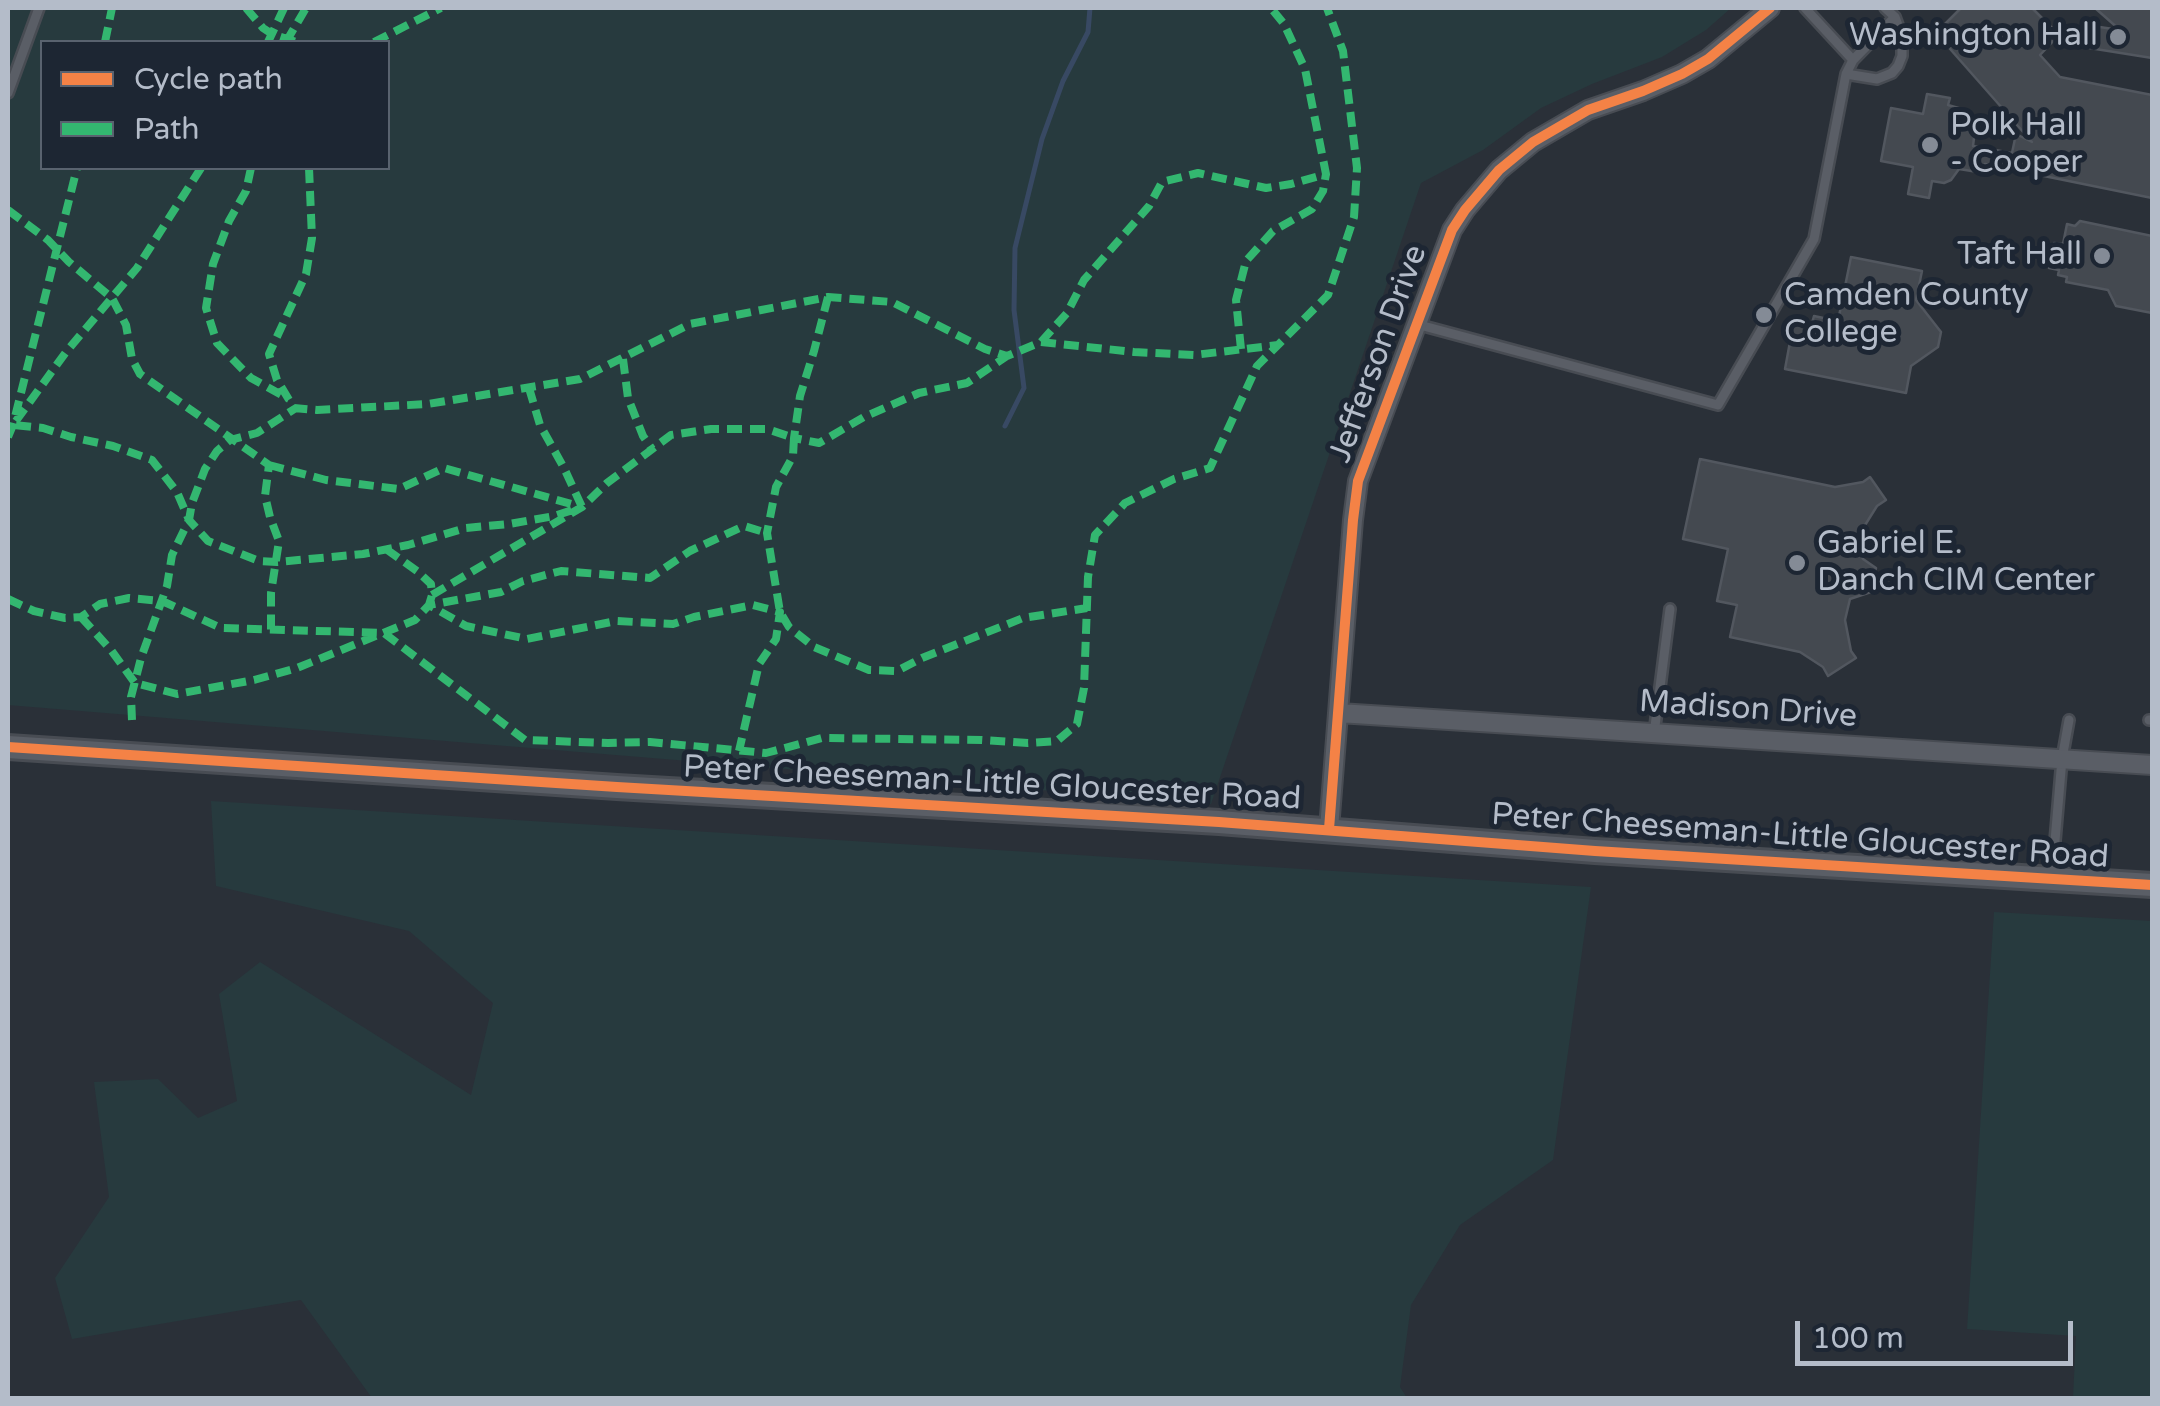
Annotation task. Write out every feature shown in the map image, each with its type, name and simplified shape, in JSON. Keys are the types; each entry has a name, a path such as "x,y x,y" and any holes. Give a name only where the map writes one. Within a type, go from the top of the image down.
{"street":[{"name":"Jefferson Drive","path":"1329,829 1358,481 1452,230 1498,170 1533,142 1570,119 1656,86 1708,59 1770,8"},
{"name":"Madison Drive","path":"1339,714 2152,765"},
{"name":"Peter Cheeseman-Little Gloucester Road","path":"8,747 1329,829 1595,851 2152,885"}],"lane":[{"path":"8,93 39,8"},
{"path":"1804,8 1853,60"},
{"path":"1846,74 1878,79 1898,66 1902,36 1895,18 1885,8"},
{"path":"1416,324 1718,405 1814,239 1846,74 1853,60 1895,18"},
{"path":"1654,734 1670,609"},
{"path":"2052,879 2069,720"}],"green space":[{"path":"8,8 1731,8 1706,30 1662,57 1541,108 1483,150 1421,183 1211,804 8,705"},
{"path":"211,801 1591,887 1553,1160 1460,1225 1411,1305 1400,1387 1407,1398 372,1398 301,1300 72,1339 55,1278 109,1197 94,1082 158,1079 198,1118 237,1101 219,994 260,962 471,1095 493,1003 409,931 216,886"},
{"path":"1994,912 2152,921 2152,1398 2073,1398 2076,1336 1967,1329"}],"building":[{"path":"1961,8 2032,8 2059,35 2040,55 2060,77 2152,95 2152,198 1985,164 1984,173 1959,169 1951,180 1932,181 1929,198 1908,194 1913,167 1881,161 1891,108 1923,114 1927,94 1950,98 1948,105 1969,111 1976,122 1973,146 2012,153 2016,134 2032,142 1936,33"},
{"name":"Washington Hall","path":"2095,8 2152,8 2152,58 2083,47 2086,25 2120,30"},
{"name":"Taft Hall","path":"2080,221 2152,236 2152,313 2116,306 2108,290 2066,282 2067,277 2058,275 2059,270 2049,268 2054,243 2063,244 2067,224 2075,226"},
{"path":"1851,257 1922,271 1916,300 1941,332 1938,347 1911,366 1906,393 1785,369 1794,320 1812,323 1814,316 1838,321"},
{"name":"Gabriel E. Danch CIM Center","path":"1700,459 1835,487 1870,477 1886,500 1877,506 1862,530 1858,550 1876,568 1871,592 1850,599 1845,620 1856,658 1828,676 1823,667 1800,652 1730,637 1737,605 1717,601 1728,549 1683,539"}],"waterway":[{"path":"1005,426 1024,388 1014,310 1015,248 1042,139 1063,81 1088,32 1090,8"}],"marked path":[{"path":"105,40 112,8"},
{"path":"246,8 263,28 290,40"},
{"path":"269,40 284,8"},
{"path":"287,40 306,8"},
{"path":"378,40 441,8"},
{"path":"309,170 312,238 306,274 269,354 277,380 294,408 428,404 580,379 690,324 828,297 892,302 985,349 1007,356 1041,342 1067,313 1084,280 1149,206 1162,182 1198,173 1266,188 1326,174 1305,69 1284,24 1271,8"},
{"path":"8,599 34,611 65,618 81,617 100,604 129,598 162,601 221,628 384,633 525,740 650,742 766,753 822,738 1057,741 1077,724 1084,688 1088,577 1095,535 1125,503 1174,479 1210,468 1257,366 1328,295 1354,217 1357,168 1343,51 1327,8"},
{"path":"8,437 77,170"},
{"path":"200,170 137,268 66,352 13,425 43,428 152,460 177,492 189,520 208,541 259,561 363,554 466,528 554,516 582,507"},
{"path":"251,170 246,191 229,221 213,264 206,308 217,343 251,378 289,399"},
{"path":"1241,349 1236,300 1246,261 1273,231 1312,209 1323,191 1326,174"},
{"path":"8,210 112,298 126,325 132,359 140,374 269,465 265,496 279,541 271,593 271,630"},
{"path":"828,297 800,396 794,438 819,443 864,417 919,393 967,383 1007,356"},
{"path":"1041,342 1194,355 1278,345"},
{"path":"623,359 628,398 652,449"},
{"path":"529,388 540,425 582,507"},
{"path":"132,720 131,697 141,658 167,586 172,555 189,520 205,469 230,440 257,433 296,408"},
{"path":"432,595 582,507 671,435 711,429 767,429 794,438 793,456 776,487 767,533 780,612 789,627 814,647 869,670 897,671 1023,618 1087,608"},
{"path":"269,465 326,480 399,489 444,468 582,507"},
{"path":"81,617 135,683 177,694 297,668 415,620 429,605 501,592 523,581 561,571 650,578 690,551 744,526 767,533"},
{"path":"386,549 431,584 429,605 466,626 527,639 616,621 673,624 753,605 780,612 776,639 759,664 739,751"}],"cycle path":[{"path":"1329,829 1358,481 1452,230 1499,170 1533,142 1588,110 1682,74 1708,59 1770,8"},
{"path":"8,747 2152,885"}],"place":[{"name":"Washington Hall","path":"2118,37"},
{"name":"Polk Hall - Cooper","path":"1930,145"},
{"name":"Taft Hall","path":"2102,256"},
{"name":"Camden County College","path":"1764,315"},
{"name":"Gabriel E. Danch CIM Center","path":"1797,563"}]}
